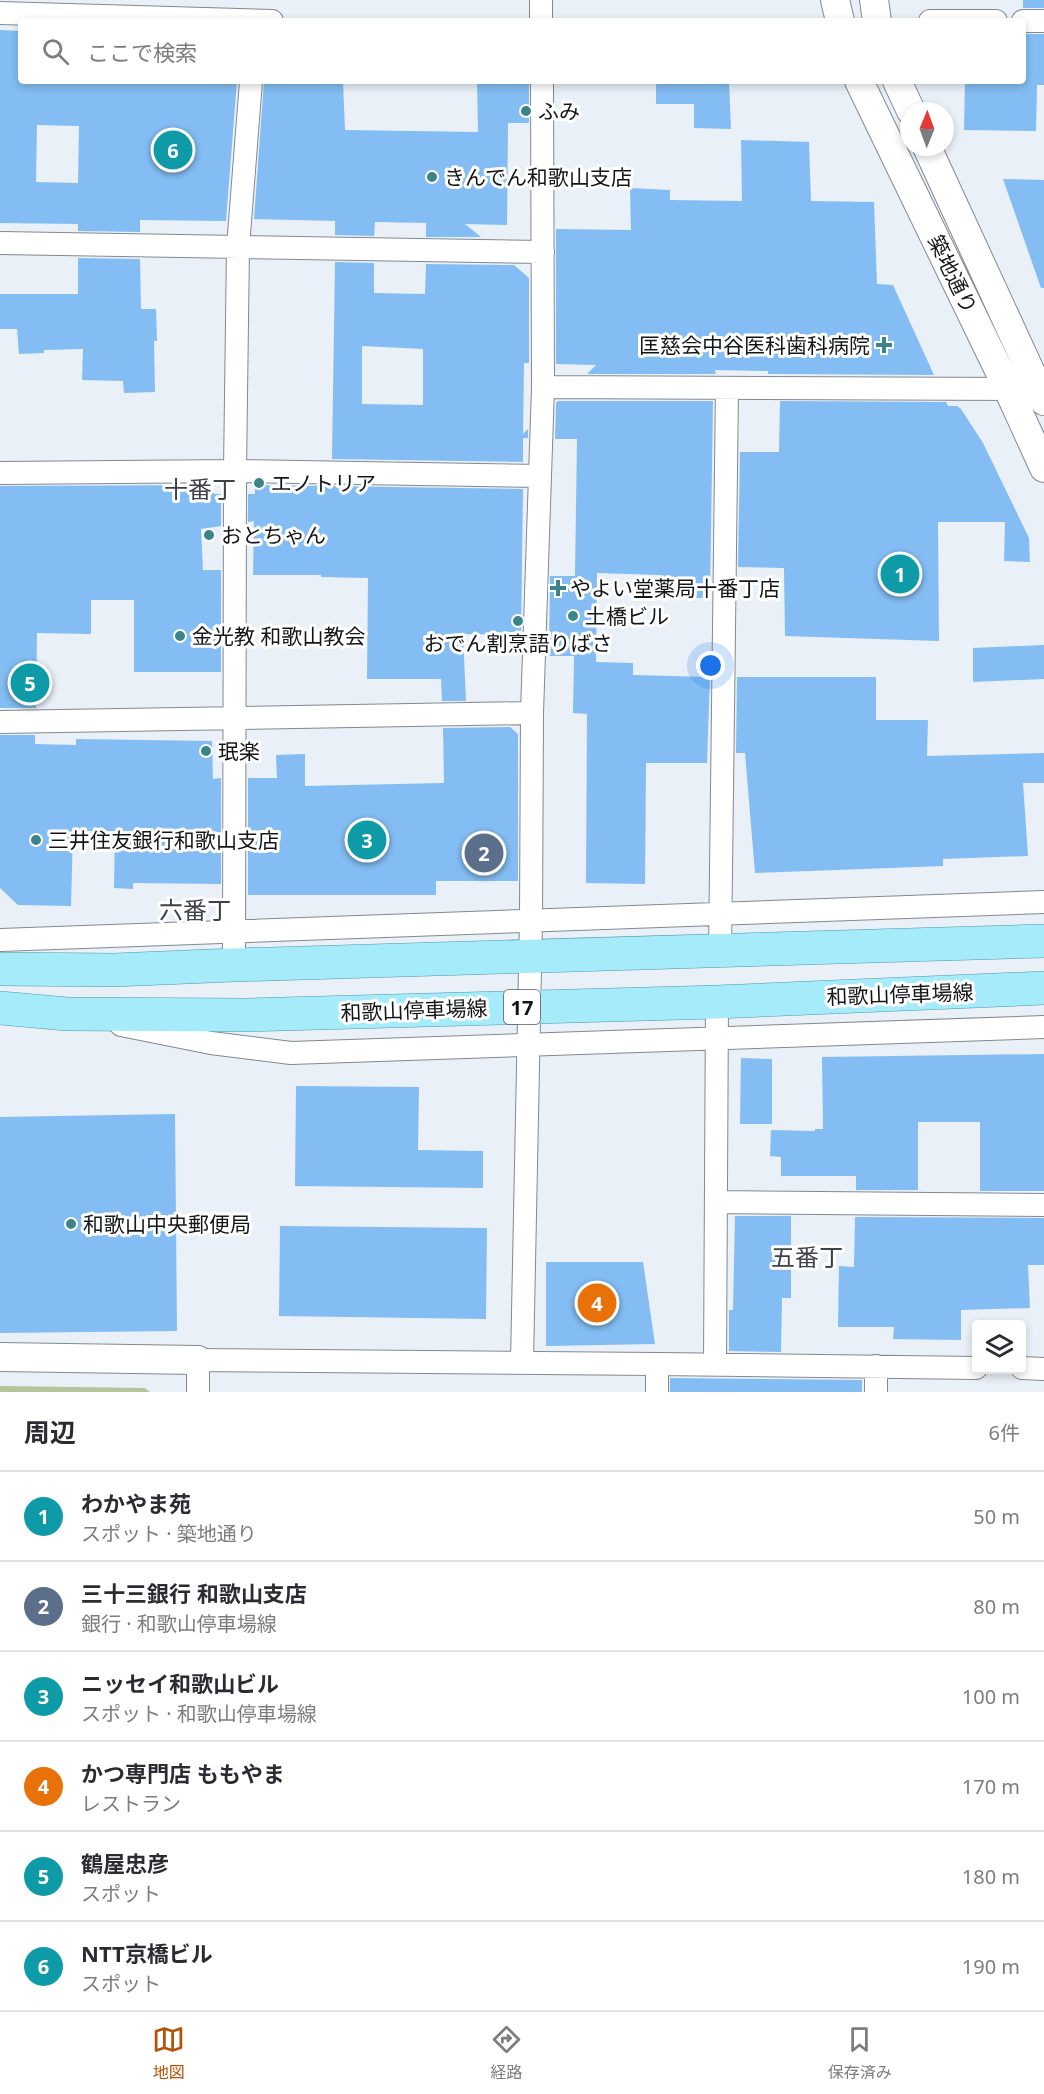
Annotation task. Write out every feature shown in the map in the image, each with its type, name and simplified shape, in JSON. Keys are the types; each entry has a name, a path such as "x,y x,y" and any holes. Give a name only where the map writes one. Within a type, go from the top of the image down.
{"main road":[{"path":"0,969 114,970 1044,941"},
{"name":"和歌山停車場線","path":"0,1008 67,1014 246,1015 717,1002 1044,988"}],"street":[{"path":"541,0 541,18"},
{"path":"835,0 839,18"},
{"path":"874,0 877,18"},
{"path":"949,0 949,18"},
{"path":"0,13 160,18"},
{"path":"1026,21 1044,21"},
{"path":"234,965 238,247 251,84"},
{"path":"522,1362 531,920 532,713 543,387 542,84"},
{"name":"築地通り","path":"861,84 1044,468"},
{"path":"898,84 906,102"},
{"name":"築地通り","path":"931,156 1042,393"},
{"path":"0,243 543,252"},
{"path":"543,387 1008,389 1042,393"},
{"path":"720,950 727,388"},
{"path":"0,473 235,471 540,476"},
{"path":"0,722 532,713"},
{"path":"0,940 1044,902"},
{"path":"715,1364 717,1002"},
{"path":"67,1014 211,1043 291,1053 1044,1027"},
{"path":"717,1202 1044,1205"},
{"path":"0,1357 972,1368"},
{"path":"198,1360 198,1392"},
{"path":"657,1364 657,1392"},
{"path":"876,1366 876,1392"},
{"path":"1026,1368 1044,1369"}],"green space":[{"path":"0,1386 145,1388 150,1392 0,1392"}],"building":[{"path":"1023,0 1044,0 1044,8 1023,8"},
{"path":"0,30 18,31 18,84 237,84 226,221 140,220 140,232 78,231 78,224 0,223","holes":["37,125 79,126 78,183 36,182"]},
{"path":"1026,34 1044,34 1044,85 1037,85 1036,131 964,130 965,84 1026,84"},
{"path":"264,84 343,84 345,130 478,132 477,84 529,84 529,123 508,123 507,225 465,224 481,237 426,237 426,223 375,222 374,236 335,235 335,221 254,219"},
{"path":"656,84 729,84 731,129 694,128 694,104 656,104"},
{"path":"741,140 809,142 811,201 874,202 877,284 893,285 934,375 768,374 768,371 715,370 716,374 587,374 596,365 556,364 556,229 631,230 630,188 670,190 670,200 742,201"},
{"path":"1003,179 1044,180 1044,288 1041,288"},
{"path":"78,258 140,259 141,309 156,309 155,392 124,393 123,381 82,380 83,349 44,350 44,353 19,354 17,329 0,329 0,294 78,294"},
{"path":"335,262 374,263 374,293 425,294 426,264 514,265 529,278 529,363 524,363 523,434 528,429 528,438 523,438 523,462 332,459","holes":["362,346 423,349 423,405 362,404"]},
{"path":"558,401 713,401 710,598 658,598 659,575 597,573 596,662 633,663 633,675 710,677 707,763 646,763 645,884 586,883 587,714 573,713 574,656 549,656 550,576 575,576 577,439 555,439 556,403"},
{"path":"780,401 946,402 948,406 957,406 983,443 1029,538 1030,562 1004,561 1005,522 938,522 939,641 785,636 784,568 738,567 740,452 779,452"},
{"path":"212,485 214,494 221,494 221,526 201,529 203,570 221,570 221,672 134,672 134,600 91,600 91,634 37,633 36,708 0,708 0,486"},
{"path":"255,485 523,489 521,635 463,634 466,701 442,701 441,679 367,679 368,578 253,575 254,521 248,522 248,494 255,494"},
{"path":"1044,645 1044,679 973,682 973,648"},
{"path":"737,677 876,677 876,720 928,720 927,756 1044,753 1044,783 1023,783 1028,856 943,859 943,866 755,873 745,753 736,753"},
{"path":"510,727 518,734 518,881 436,881 436,895 248,895 248,778 277,778 276,755 305,754 305,786 444,783 443,728"},
{"path":"0,735 35,735 35,744 76,745 76,739 212,741 213,779 221,778 221,884 133,883 133,889 114,888 115,831 73,831 71,906 18,905 0,888"},
{"path":"1044,1054 1044,1191 980,1191 980,1122 918,1122 918,1190 856,1190 856,1176 781,1176 781,1157 770,1156 771,1130 815,1131 815,1129 823,1129 822,1057"},
{"path":"741,1058 772,1059 772,1124 740,1124"},
{"path":"296,1086 419,1087 418,1150 483,1151 483,1188 295,1186"},
{"path":"175,1114 177,1331 0,1333 0,1117"},
{"path":"735,1216 791,1216 791,1298 782,1298 781,1352 729,1351 729,1310 733,1310"},
{"path":"855,1217 1044,1218 1044,1265 1028,1265 1030,1308 961,1310 961,1340 893,1339 894,1327 838,1327 839,1266 854,1267"},
{"path":"280,1226 487,1228 486,1319 279,1316"},
{"path":"546,1262 643,1262 655,1344 546,1346"},
{"path":"670,1378 862,1380 862,1392 670,1392"}],"place":[{"name":"ふみ","path":"526,111"},
{"name":"NTT京橋ビル","path":"173,150"},
{"name":"きんでん和歌山支店","path":"432,177"},
{"name":"匡慈会中谷医科歯科病院","path":"884,345"},
{"name":"エノトリア","path":"259,483"},
{"name":"おとちゃん","path":"209,535"},
{"name":"わかやま苑","path":"900,574"},
{"name":"やよい堂薬局十番丁店","path":"558,588"},
{"name":"土橋ビル","path":"573,616"},
{"name":"おでん割烹語りばさ","path":"518,621"},
{"name":"金光教 和歌山教会","path":"180,636"},
{"name":"鶴屋忠彦","path":"30,683"},
{"name":"珉楽","path":"206,751"},
{"name":"三井住友銀行和歌山支店","path":"36,840"},
{"name":"ニッセイ和歌山ビル","path":"367,840"},
{"name":"三十三銀行 和歌山支店","path":"484,853"},
{"name":"和歌山中央郵便局","path":"71,1224"},
{"name":"かつ専門店 ももやま","path":"597,1303"}],"district":[{"name":"十番丁","path":"200,488"},
{"name":"六番丁","path":"195,909"},
{"name":"五番丁","path":"807,1256"}]}
